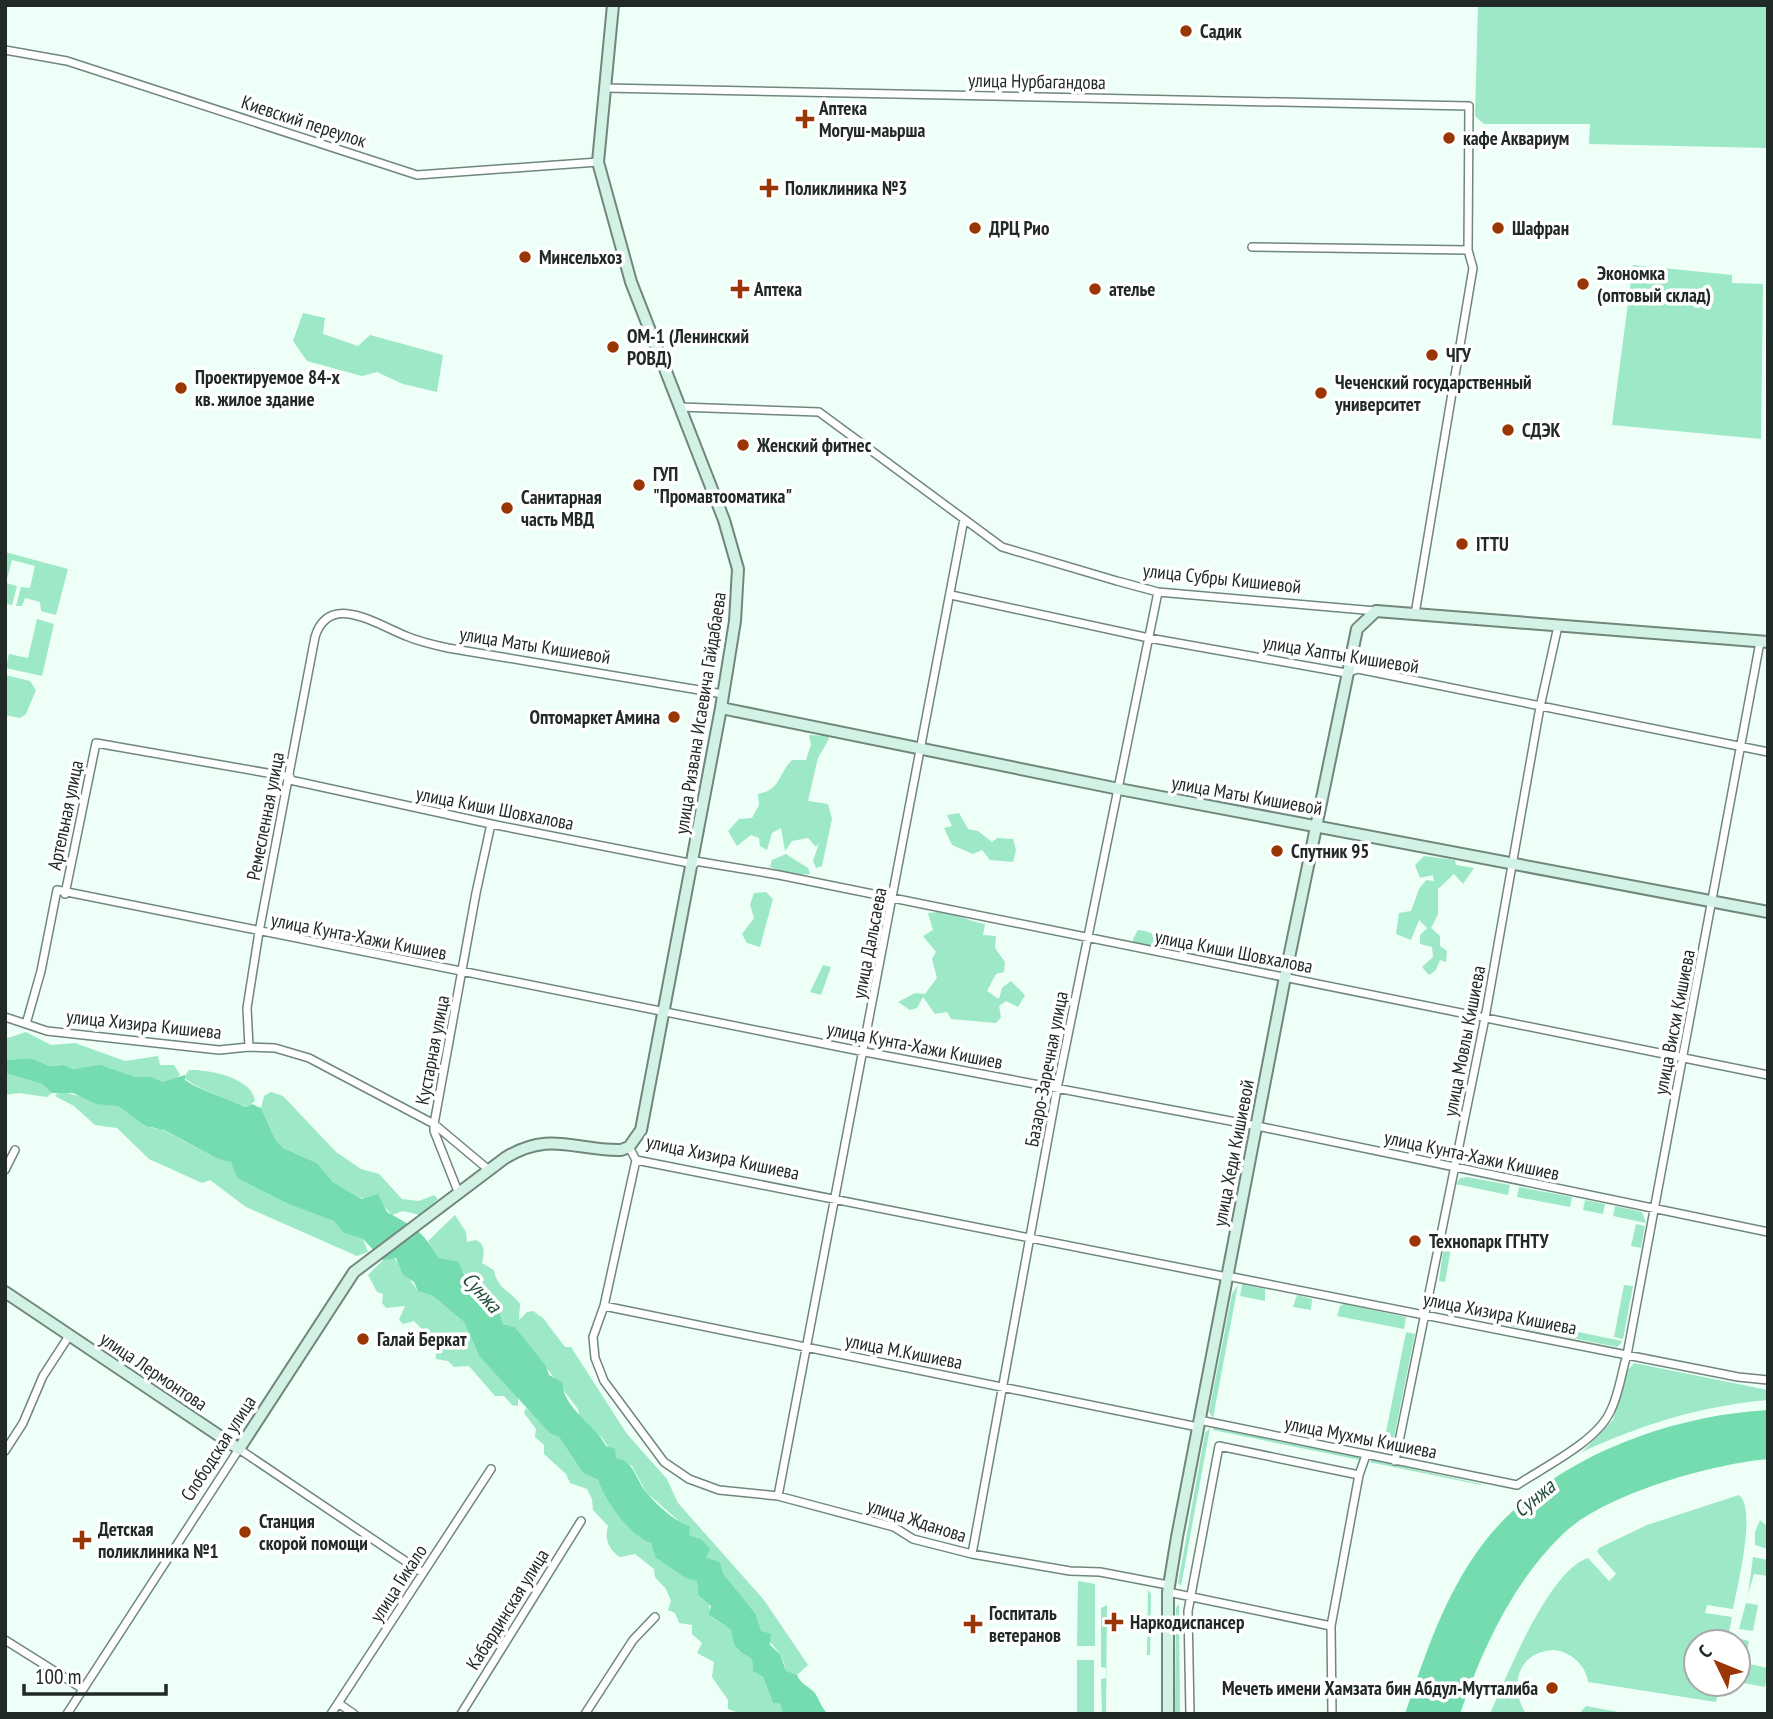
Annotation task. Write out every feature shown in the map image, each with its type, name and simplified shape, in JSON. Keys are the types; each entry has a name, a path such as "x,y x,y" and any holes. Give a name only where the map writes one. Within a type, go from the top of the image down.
{"street":[{"name":"улица Ризвана Исаевича Гайдабаева","path":"613,5 598,162 631,282 728,532 738,569 735,621 694,862 641,1130 629,1147"},
{"name":"Киевский переулок","path":"5,50 66,61 417,175 598,162"},
{"name":"улица Нурбагандова","path":"605,88 1469,106 1468,250"},
{"path":"1252,247 1468,250 1473,268 1415,614"},
{"name":"улица Субры Кишиевой","path":"680,407 819,412 1002,547 1158,592 1764,642"},
{"name":"улица Дальсаева","path":"778,1496 894,899 964,519"},
{"name":"Базаро-Заречная улица","path":"972,1554 1057,1088 1158,592"},
{"name":"улица Хапты Кишиевой","path":"951,595 1149,638 1346,673 1358,669 1768,752"},
{"name":"улица Хеди Кишиевой","path":"1168,1714 1168,1589 1199,1424 1346,673 1357,629 1376,611"},
{"name":"улица Маты Кишиевой","path":"347,612 415,640 448,648 723,694"},
{"name":"Ремесленная улица","path":"249,1046 247,1008 259,932 317,628 329,615 347,612"},
{"name":"улица Мовлы Кишиева","path":"1395,1461 1485,1018 1540,707 1558,626"},
{"name":"улица Висхи Кишиева","path":"1517,1485 1596,1431 1612,1408 1627,1355 1740,746 1764,642"},
{"name":"улица Маты Кишиевой","path":"721,708 1119,789 1768,912"},
{"name":"улица Киши Шовхалова","path":"96,743 290,778 491,824 894,899 1768,1075"},
{"name":"Артельная улица","path":"26,1024 96,743"},
{"name":"Кустарная улица","path":"459,1195 434,1131 434,1124 491,824"},
{"name":"улица Кунта-Хажи Кишиев","path":"61,892 864,1052 1257,1126 1768,1231"},
{"name":"улица Хизира Кишиева","path":"5,1017 47,1031 191,1048 275,1048 309,1058 434,1124 489,1170 514,1152 544,1142 565,1142 611,1150 629,1147 636,1160 1627,1355 1768,1380"},
{"path":"5,1170 15,1150"},
{"path":"604,1306 636,1160"},
{"path":"459,1195 489,1170"},
{"name":"Слободская улица","path":"67,1714 354,1272 459,1195"},
{"name":"улица Лермонтова","path":"5,1293 423,1573"},
{"name":"улица М.Кишиева","path":"604,1306 1001,1387 1199,1424"},
{"name":"улица Жданова","path":"604,1306 593,1337 595,1358 604,1381 664,1462 689,1479 719,1490 778,1496 894,1527 913,1539 972,1554 1070,1571 1100,1572 1191,1597 1331,1626"},
{"path":"5,1451 23,1423 43,1376 69,1336"},
{"name":"улица Мухмы Кишиева","path":"1199,1424 1517,1485"},
{"path":"1190,1714 1188,1611 1219,1446 1359,1475"},
{"path":"1332,1714 1331,1626 1359,1475 1366,1455"},
{"name":"улица Гикало","path":"331,1714 491,1469"},
{"name":"Кабардинская улица","path":"461,1714 581,1521"},
{"path":"585,1714 633,1640 655,1617"},
{"path":"5,1640 83,1689"},
{"path":"338,1703 354,1714"}],"shaded area":[{"path":"1478,5 1768,5 1768,148 1589,144 1590,124 1484,124 1475,116"},
{"path":"1633,265 1732,275 1732,283 1763,284 1761,439 1612,425"},
{"path":"303,313 325,318 323,334 358,346 370,335 443,355 437,392 403,384 377,372 362,376 307,361 293,341"},
{"path":"5,552 68,569 56,615 41,611 40,602 25,598 22,606 16,606 21,587 30,588 35,566 12,560 6,583 17,586 12,605 5,603"},
{"path":"37,619 54,624 42,676 6,668 9,654 28,658"},
{"path":"5,675 30,681 36,690 26,714 20,718 5,715"},
{"path":"809,735 828,736 829,739 818,758 808,801 828,804 832,819 822,866 816,868 813,861 819,843 816,847 808,838 792,841 785,851 781,828 772,833 767,850 760,846 759,838 751,835 737,846 728,831 739,819 752,818 759,805 758,794 775,785 792,760 806,760 811,745"},
{"path":"959,813 968,829 978,831 992,842 997,838 1013,839 1016,850 1013,862 990,860 982,850 973,854 952,845 944,828 952,826 947,815"},
{"path":"786,854 808,868 810,874 790,875 770,867 772,860"},
{"path":"1424,856 1455,860 1456,865 1474,868 1463,884 1454,874 1438,889 1438,914 1431,928 1440,936 1440,946 1447,951 1446,962 1440,960 1436,970 1429,975 1422,967 1433,957 1432,947 1420,944 1420,935 1427,928 1419,920 1411,940 1396,934 1399,913 1411,911 1419,889 1426,880 1434,881 1433,875 1420,878 1415,865"},
{"path":"766,892 773,899 760,947 747,943 742,934 754,918 750,905 754,893"},
{"path":"938,912 985,924 983,935 996,936 995,948 1005,962 1004,972 996,974 987,991 999,999 1002,988 1011,981 1025,995 1018,1007 1006,1001 999,1006 1001,1017 996,1023 951,1019 947,1012 935,1014 923,997 917,1008 910,1010 898,1002 915,993 925,994 937,978 932,959 936,952 923,936 933,930 928,913"},
{"path":"1138,930 1169,941 1199,946 1196,958 1133,946"},
{"path":"823,965 831,967 821,995 810,992"},
{"path":"26,1032 51,1045 75,1043 125,1061 158,1056 160,1065 174,1065 180,1075 173,1081 163,1082 152,1077 136,1077 104,1066 73,1069 64,1065 49,1066 31,1058 5,1060 5,1039"},
{"path":"189,1070 228,1076 247,1086 255,1101 247,1107 204,1089 184,1077"},
{"path":"5,1073 42,1084 52,1093 47,1097 19,1093 5,1095"},
{"path":"59,1091 118,1106 152,1128 161,1129 216,1158 228,1160 233,1164 237,1178 286,1203 329,1218 340,1225 344,1233 363,1239 368,1252 357,1256 246,1207 210,1180 202,1183 149,1159 117,1128 95,1125 74,1106 55,1096"},
{"path":"271,1092 283,1096 336,1152 361,1169 379,1174 402,1199 419,1201 434,1195 438,1199 420,1215 403,1211 392,1215 382,1204 359,1197 333,1182 317,1163 283,1148 275,1139 261,1108 264,1096"},
{"path":"1460,1178 1510,1185 1508,1195 1456,1184"},
{"path":"1519,1187 1572,1197 1570,1207 1517,1197"},
{"path":"1585,1200 1605,1204 1603,1214 1583,1210"},
{"path":"1615,1206 1642,1212 1646,1223 1613,1216"},
{"path":"455,1215 466,1232 467,1242 476,1240 483,1247 482,1263 494,1270 501,1285 520,1304 519,1320 527,1312 533,1311 543,1318 565,1347 571,1347 627,1434 667,1479 678,1503 764,1600 808,1665 797,1675 786,1672 780,1654 761,1630 755,1613 723,1573 720,1562 706,1557 701,1539 688,1535 690,1526 681,1523 646,1492 632,1466 616,1458 602,1438 580,1418 578,1409 515,1327 503,1324 498,1307 488,1301 460,1268 439,1258 428,1241"},
{"path":"1636,1224 1645,1226 1641,1248 1631,1246"},
{"path":"1452,1243 1445,1282 1439,1281 1444,1244"},
{"path":"393,1256 418,1291 433,1296 464,1322 479,1356 518,1397 518,1406 512,1405 504,1396 495,1396 469,1366 454,1367 448,1361 436,1359 435,1343 414,1321 403,1324 399,1320 405,1306 386,1308 382,1303 383,1294 377,1292 368,1275 386,1257"},
{"path":"1242,1284 1265,1289 1265,1301 1240,1296"},
{"path":"1238,1285 1213,1418 1209,1412 1232,1294"},
{"path":"1624,1285 1633,1286 1623,1339 1614,1337"},
{"path":"1297,1295 1312,1299 1311,1310 1293,1307"},
{"path":"1344,1304 1406,1317 1404,1329 1337,1316 1340,1306"},
{"path":"1512,1319 1542,1325 1541,1332 1510,1326"},
{"path":"1568,1330 1622,1342 1617,1347 1567,1337"},
{"path":"1406,1332 1415,1334 1393,1442 1388,1450 1382,1452"},
{"path":"1634,1363 1768,1390 1768,1400 1719,1407 1673,1418 1582,1452 1613,1420 1628,1370"},
{"path":"526,1408 559,1437 583,1473 598,1480 614,1510 639,1536 651,1544 657,1558 697,1581 698,1595 709,1604 711,1617 731,1630 737,1650 752,1659 753,1668 763,1677 773,1703 780,1704 783,1714 741,1714 728,1709 728,1700 712,1677 714,1662 697,1653 702,1643 692,1634 692,1625 679,1623 675,1613 668,1610 671,1601 666,1589 655,1577 654,1569 635,1554 620,1557 613,1551 607,1540 608,1526 593,1510 587,1489 570,1483 566,1474 544,1454 544,1445 535,1437 536,1429 524,1413"},
{"path":"1210,1428 1181,1586 1178,1583 1205,1433"},
{"path":"1213,1430 1358,1457 1360,1460"},
{"path":"1372,1460 1481,1484 1481,1485 1369,1462"},
{"path":"1739,1495 1744,1503 1746,1531 1733,1609 1707,1605 1705,1613 1732,1617 1730,1628 1682,1628 1682,1697 1588,1682 1584,1670 1576,1660 1553,1650 1531,1657 1520,1673 1518,1693 1526,1714 1490,1714 1530,1627 1558,1583 1573,1567 1588,1558 1609,1581 1616,1574 1597,1552 1599,1548 1647,1525"},
{"path":"1760,1520 1768,1527 1768,1549 1755,1545 1755,1532"},
{"path":"1753,1557 1768,1560 1768,1576 1754,1574 1748,1595"},
{"path":"1078,1581 1095,1584 1095,1646 1077,1646"},
{"path":"1148,1590 1151,1594 1150,1655 1147,1655"},
{"path":"1179,1603 1180,1714 1175,1714 1176,1608"},
{"path":"1746,1603 1758,1605 1753,1631 1752,1628 1739,1628"},
{"path":"1107,1605 1106,1714 1102,1714 1101,1679 1106,1678 1106,1668 1101,1667 1101,1608"},
{"path":"1077,1660 1094,1660 1094,1714 1077,1714"},
{"path":"1752,1665 1768,1668 1765,1687 1752,1685"},
{"path":"1690,1698 1717,1698 1716,1702"},
{"path":"1586,1706 1629,1714 1579,1714"}],"water":[{"path":"31,1058 49,1066 64,1065 73,1069 101,1065 136,1077 152,1077 163,1082 185,1075 185,1080 206,1091 246,1107 252,1104 261,1108 275,1139 283,1148 317,1163 333,1182 362,1199 378,1194 387,1212 416,1230 427,1240 439,1258 459,1262 474,1287 498,1307 503,1324 515,1327 546,1366 549,1375 562,1382 568,1401 606,1446 615,1449 616,1458 628,1463 651,1498 678,1521 690,1526 689,1535 701,1539 710,1549 706,1557 720,1562 723,1573 755,1613 761,1631 771,1634 770,1645 780,1654 786,1671 797,1675 815,1693 828,1714 783,1714 780,1704 773,1703 763,1677 753,1671 752,1659 736,1648 731,1630 709,1615 711,1606 698,1595 697,1581 686,1578 656,1558 651,1543 635,1533 619,1517 598,1480 583,1473 559,1437 550,1433 479,1356 464,1322 433,1296 418,1291 414,1282 403,1275 396,1258 383,1260 363,1239 344,1233 334,1221 286,1203 237,1178 231,1162 216,1158 164,1130 146,1126 118,1106 96,1104 73,1093 52,1093 42,1084 5,1073 5,1060"},
{"name":"Сунжа","path":"1768,1410 1768,1459 1718,1467 1660,1483 1604,1506 1581,1519 1545,1553 1514,1595 1478,1665 1460,1714 1405,1714 1437,1626 1469,1564 1508,1515 1539,1489 1610,1448 1649,1433 1729,1414"}],"place":[{"name":"Садик","path":"1186,31"},
{"name":"Аптека Могуш-маьрша","path":"805,119"},
{"name":"кафе Аквариум","path":"1449,138"},
{"name":"Поликлиника №3","path":"769,188"},
{"name":"ДРЦ Рио","path":"975,228"},
{"name":"Шафран","path":"1498,228"},
{"name":"Минсельхоз","path":"525,257"},
{"name":"Экономка (оптовый склад)","path":"1583,284"},
{"name":"Аптека","path":"740,289"},
{"name":"ателье","path":"1095,289"},
{"name":"ОМ-1 (Ленинский РОВД)","path":"613,347"},
{"name":"ЧГУ","path":"1432,355"},
{"name":"Проектируемое 84-х кв. жилое здание","path":"181,388"},
{"name":"Чеченский государственный университет","path":"1321,393"},
{"name":"СДЭК","path":"1508,430"},
{"name":"Женский фитнес","path":"743,445"},
{"name":"ГУП \"Промавтооматика\"","path":"639,485"},
{"name":"Санитарная часть МВД","path":"507,508"},
{"name":"ITTU","path":"1462,544"},
{"name":"Оптомаркет Амина","path":"674,717"},
{"name":"Спутник 95","path":"1277,851"},
{"name":"Технопарк ГГНТУ","path":"1415,1241"},
{"name":"Галай Беркат","path":"363,1339"},
{"name":"Станция скорой помощи","path":"245,1532"},
{"name":"Детская поликлиника №1","path":"82,1540"},
{"name":"Наркодиспансер","path":"1114,1622"},
{"name":"Госпиталь ветеранов","path":"973,1624"},
{"name":"Мечеть имени Хамзата бин Абдул-Мутталиба","path":"1552,1688"}]}
